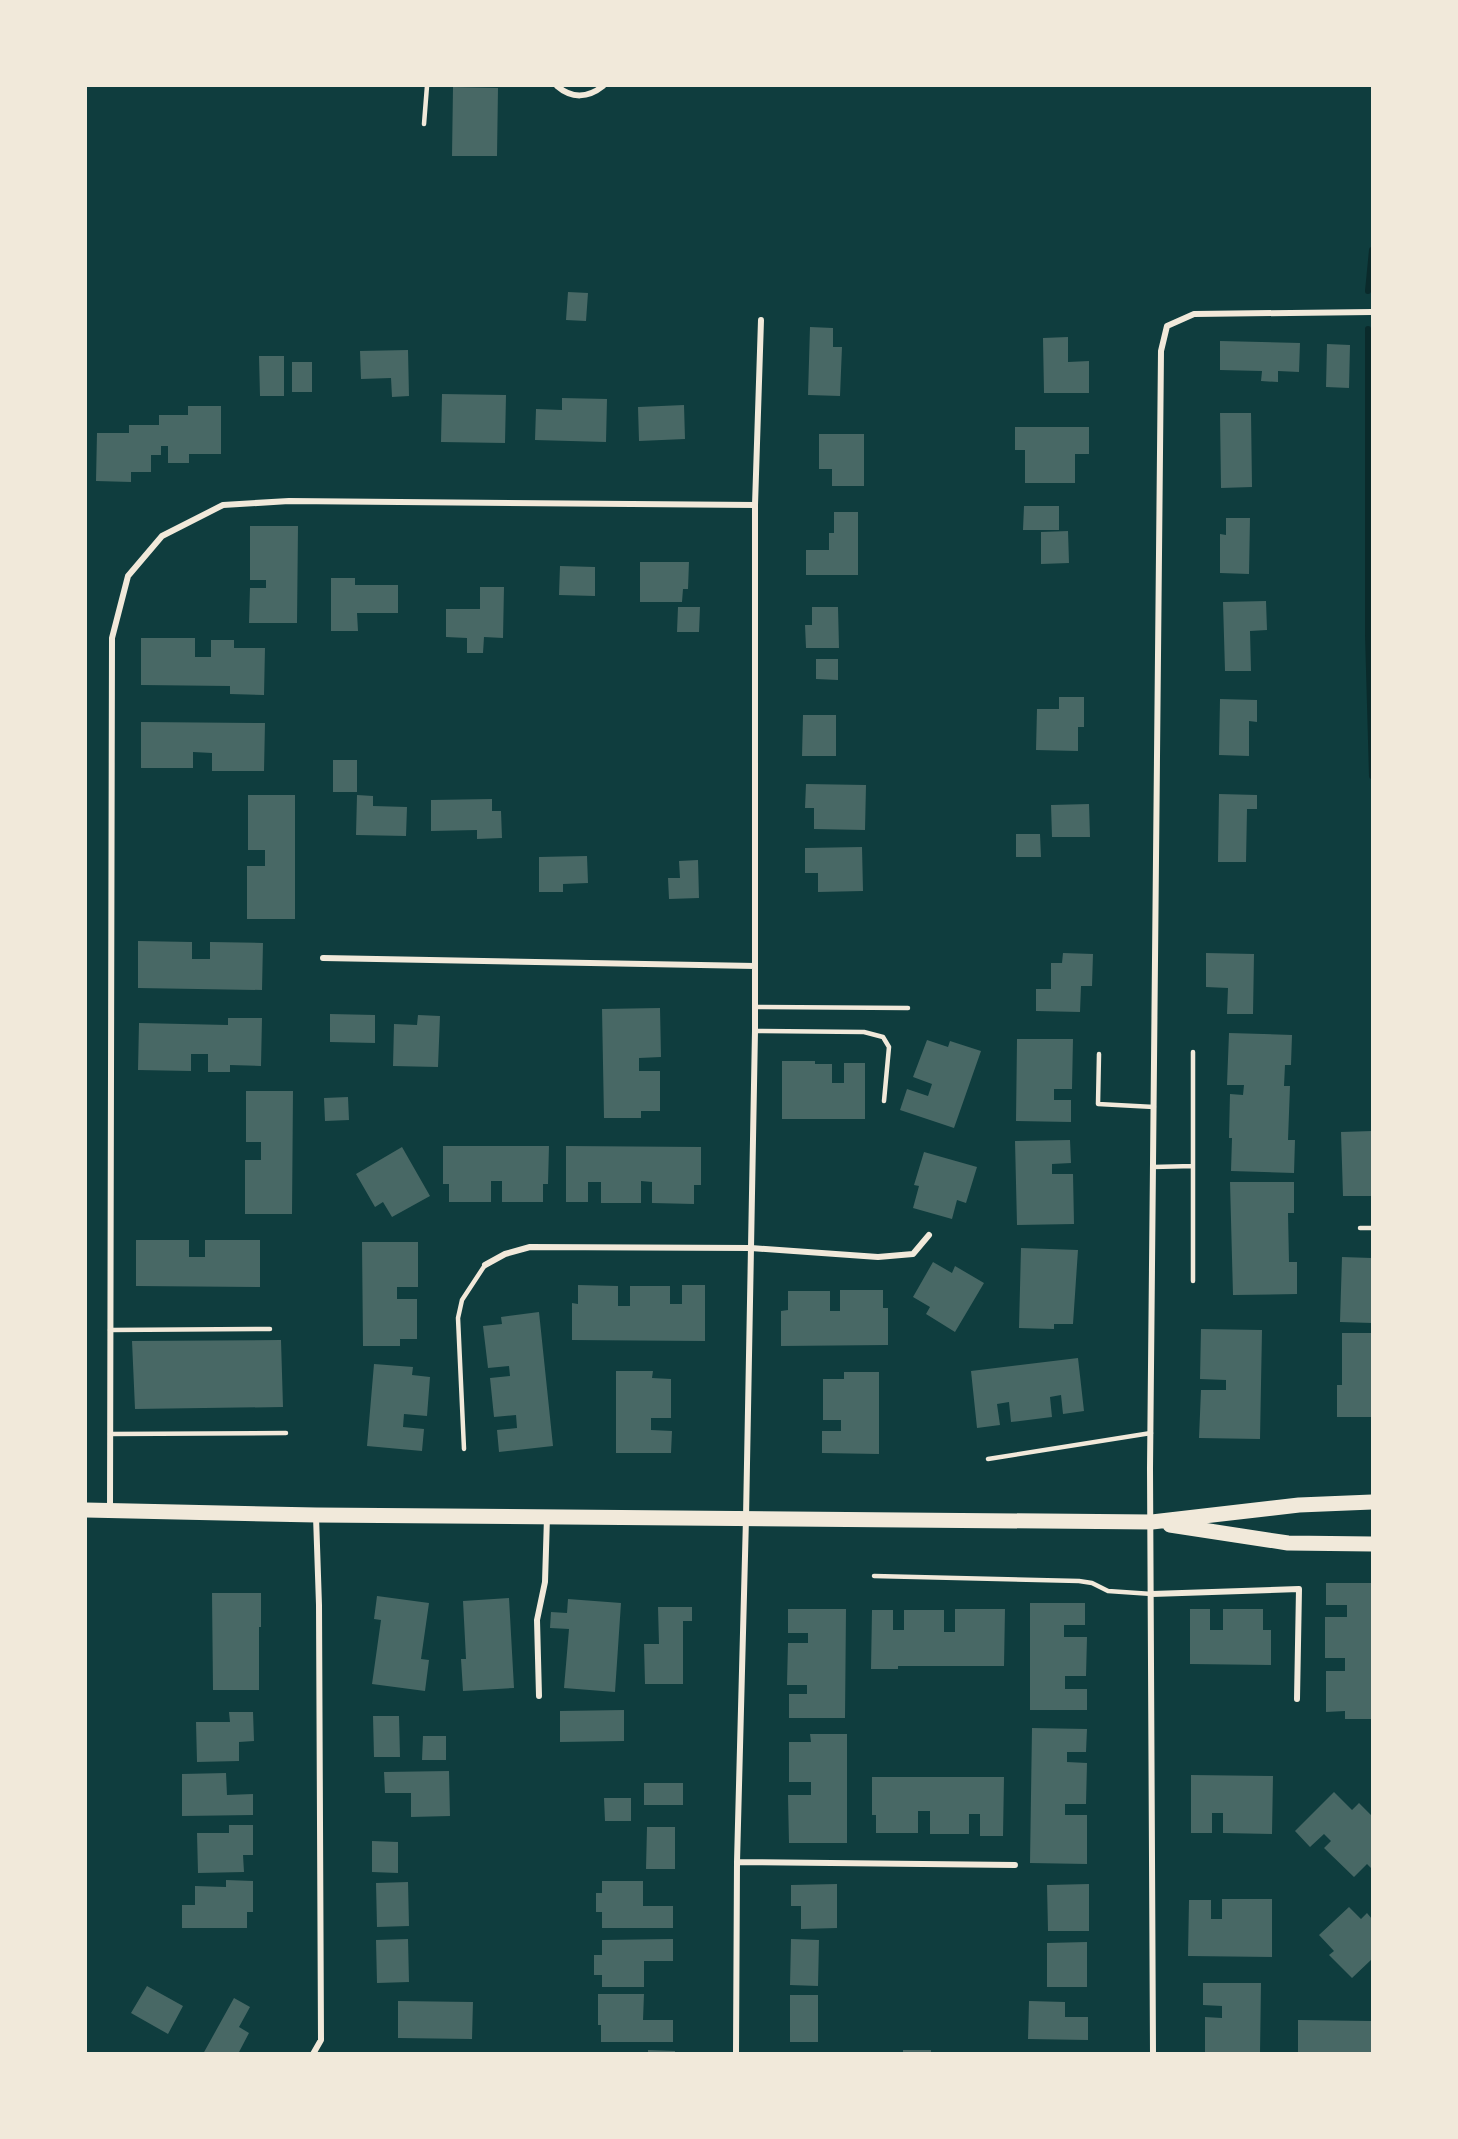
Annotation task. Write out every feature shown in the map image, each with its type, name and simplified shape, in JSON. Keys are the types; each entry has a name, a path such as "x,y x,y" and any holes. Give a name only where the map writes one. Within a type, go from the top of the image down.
{"main road":[{"path":"86,1510 316,1515 1152,1522 1299,1504 1372,1502"},
{"path":"1152,1522 1288,1543 1372,1544"}],"street":[{"path":"557,86 576,96 587,95 603,86"},
{"path":"1153,2054 1151,1433 1161,351 1167,326 1194,314 1372,312"},
{"path":"736,2054 737,1862 755,1031 755,505 761,320"},
{"path":"110,1510 112,639 128,576 162,536 223,505 289,501 755,505"},
{"path":"323,958 755,966"},
{"path":"485,1265 505,1254 530,1247 751,1248 878,1257 913,1254 929,1235"},
{"path":"313,2054 321,2040 319,1616 316,1515"},
{"path":"539,1696 537,1620 546,1582 547,1516"},
{"path":"1152,1594 1299,1589 1297,1700"},
{"path":"737,1862 1016,1865"}],"lane":[{"path":"424,124 427,86"},
{"path":"755,1007 908,1008"},
{"path":"755,1031 864,1032 883,1037 889,1047 884,1101"},
{"path":"1194,1052 1194,1281"},
{"path":"1099,1054 1098,1104 1154,1107"},
{"path":"1154,1167 1194,1166"},
{"path":"1360,1228 1372,1228"},
{"path":"464,1449 458,1318 462,1300 485,1265"},
{"path":"110,1330 270,1329"},
{"path":"110,1434 286,1433"},
{"path":"988,1459 1151,1433"},
{"path":"874,1576 1079,1581 1092,1583 1108,1591 1152,1594"}],"building":[{"path":"453,87 498,88 497,156 452,156"},
{"path":"568,292 588,293 586,321 566,320"},
{"path":"810,327 833,328 833,347 842,347 840,396 808,395"},
{"path":"1068,337 1068,362 1089,361 1089,393 1044,393 1043,338"},
{"path":"1220,341 1300,343 1299,372 1278,371 1278,382 1261,381 1262,371 1220,370"},
{"path":"1327,344 1350,345 1349,388 1326,387"},
{"path":"408,350 409,396 392,397 391,378 361,379 360,351"},
{"path":"259,356 284,356 284,396 260,396"},
{"path":"292,362 312,362 312,392 292,392"},
{"path":"442,394 506,395 505,443 441,442"},
{"path":"562,398 607,399 606,442 535,440 536,409 562,410"},
{"path":"684,405 685,439 639,441 638,407"},
{"path":"188,406 221,406 221,454 189,454 189,463 168,463 168,446 161,446 161,455 151,455 151,472 131,472 131,482 96,481 97,433 129,433 129,425 159,425 159,415 188,415"},
{"path":"1220,413 1251,413 1252,487 1221,488"},
{"path":"1015,427 1089,427 1089,454 1075,454 1075,483 1025,483 1025,450 1015,450"},
{"path":"819,434 864,434 864,486 832,486 832,469 819,469"},
{"path":"1024,506 1059,506 1059,530 1023,530"},
{"path":"834,512 858,512 858,575 806,575 806,550 829,550 829,533 834,533"},
{"path":"1226,518 1250,518 1249,574 1220,573 1220,534 1226,535"},
{"path":"250,526 298,526 297,623 249,623 250,588 266,588 266,580 250,580"},
{"path":"1068,531 1069,563 1041,564 1041,532"},
{"path":"640,562 689,562 688,589 683,589 682,602 640,602"},
{"path":"560,566 595,567 595,596 559,595"},
{"path":"331,578 355,578 355,585 398,585 398,613 357,613 358,631 331,631"},
{"path":"480,587 504,587 503,638 484,637 483,653 467,653 467,638 446,637 446,609 480,609"},
{"path":"1266,601 1267,630 1250,631 1251,671 1225,671 1223,602"},
{"path":"678,607 700,607 699,632 677,632"},
{"path":"812,607 838,607 839,648 806,648 805,625 812,625"},
{"path":"141,638 195,638 195,657 211,657 211,640 234,640 234,648 265,648 264,695 230,694 230,686 141,685"},
{"path":"816,659 838,659 838,680 816,679"},
{"path":"1059,697 1084,697 1084,727 1078,727 1078,751 1036,750 1037,709 1059,709"},
{"path":"1220,699 1257,700 1257,722 1249,721 1249,756 1219,755"},
{"path":"803,715 836,715 836,756 802,756"},
{"path":"141,722 265,723 264,771 212,771 212,753 193,752 193,768 141,768"},
{"path":"333,760 357,760 357,792 333,792"},
{"path":"806,784 866,785 865,830 814,829 814,808 805,808"},
{"path":"1219,794 1257,795 1257,809 1247,809 1246,862 1218,862"},
{"path":"248,795 295,795 295,919 247,919 247,866 265,866 265,850 248,850"},
{"path":"357,795 373,796 373,806 407,807 406,836 356,835"},
{"path":"492,799 492,811 501,811 502,838 477,839 477,830 431,831 431,800"},
{"path":"1089,804 1090,837 1052,837 1051,805"},
{"path":"1016,834 1040,834 1041,857 1016,857"},
{"path":"862,847 863,891 818,892 818,873 805,873 805,848"},
{"path":"587,856 588,883 563,884 563,892 539,892 539,857"},
{"path":"698,860 699,898 669,899 668,878 680,878 679,861"},
{"path":"138,941 192,942 192,959 210,959 210,942 263,943 262,990 138,988"},
{"path":"1063,953 1093,954 1092,986 1081,986 1080,1012 1036,1011 1036,989 1051,989 1051,963 1062,963"},
{"path":"1206,953 1254,954 1253,1014 1227,1014 1228,988 1206,987"},
{"path":"660,1008 661,1057 639,1058 639,1071 660,1071 660,1111 641,1111 641,1118 604,1118 602,1009"},
{"path":"330,1014 375,1015 375,1043 330,1042"},
{"path":"418,1015 440,1016 438,1067 393,1066 394,1024 417,1025"},
{"path":"228,1018 262,1018 261,1066 230,1065 230,1072 208,1072 208,1054 191,1054 191,1071 138,1070 139,1023 228,1025"},
{"path":"1229,1033 1292,1035 1291,1065 1285,1065 1284,1086 1290,1086 1288,1140 1295,1140 1294,1173 1231,1171 1230,1094 1243,1095 1244,1085 1227,1085"},
{"path":"1017,1039 1073,1039 1072,1089 1054,1089 1054,1100 1071,1100 1071,1122 1016,1121"},
{"path":"927,1040 948,1047 950,1041 981,1051 954,1128 900,1110 907,1089 928,1096 932,1084 913,1077"},
{"path":"782,1061 815,1061 815,1064 832,1064 832,1083 844,1083 844,1063 865,1063 865,1119 782,1119"},
{"path":"246,1091 293,1091 292,1214 245,1214 245,1160 261,1160 261,1142 246,1142"},
{"path":"348,1097 349,1120 325,1121 324,1098"},
{"path":"1372,1131 1372,1196 1343,1196 1341,1132"},
{"path":"1070,1140 1071,1163 1052,1164 1052,1174 1073,1174 1074,1224 1017,1225 1015,1141"},
{"path":"443,1146 549,1146 548,1184 543,1184 543,1202 502,1202 502,1181 491,1181 491,1202 449,1202 449,1184 443,1184"},
{"path":"566,1146 701,1147 701,1185 694,1185 694,1204 652,1203 652,1182 641,1181 641,1203 601,1203 601,1182 588,1182 588,1202 566,1202"},
{"path":"402,1147 430,1196 392,1217 383,1202 375,1207 356,1174"},
{"path":"924,1152 977,1167 966,1203 957,1200 952,1219 913,1208 919,1186 914,1185"},
{"path":"1230,1182 1294,1182 1294,1213 1288,1213 1289,1262 1297,1262 1297,1294 1233,1295"},
{"path":"136,1240 189,1240 189,1257 205,1257 205,1240 260,1240 260,1287 136,1286"},
{"path":"362,1242 418,1242 418,1287 397,1287 397,1299 417,1299 417,1339 400,1339 400,1346 363,1346"},
{"path":"1021,1248 1078,1250 1073,1324 1054,1324 1054,1329 1019,1328"},
{"path":"1342,1257 1372,1258 1372,1323 1340,1322"},
{"path":"933,1262 952,1273 955,1266 984,1283 955,1332 926,1314 930,1307 913,1297"},
{"path":"578,1285 618,1286 618,1306 630,1306 630,1286 670,1286 670,1304 682,1304 682,1285 705,1285 705,1341 572,1340 572,1303 578,1304"},
{"path":"840,1290 883,1290 883,1308 888,1308 888,1345 781,1346 781,1311 788,1310 788,1291 830,1291 830,1311 840,1311"},
{"path":"539,1312 553,1446 499,1452 497,1430 517,1428 516,1415 494,1417 490,1378 510,1376 509,1366 488,1368 483,1326 502,1324 501,1317"},
{"path":"1201,1329 1262,1330 1260,1439 1199,1438 1201,1390 1226,1390 1226,1380 1200,1379"},
{"path":"1342,1333 1372,1333 1372,1417 1337,1417 1337,1385 1342,1385"},
{"path":"281,1340 283,1407 135,1409 132,1341"},
{"path":"1078,1358 1084,1411 1063,1414 1061,1395 1050,1397 1052,1417 1011,1422 1009,1402 997,1404 1000,1425 977,1428 971,1371"},
{"path":"374,1364 413,1367 412,1375 430,1377 427,1416 404,1414 403,1427 424,1429 422,1451 367,1446"},
{"path":"616,1371 653,1371 652,1378 671,1379 671,1418 651,1418 651,1430 672,1431 671,1453 616,1453"},
{"path":"844,1372 879,1372 879,1454 822,1453 822,1431 841,1431 841,1420 823,1420 823,1379 844,1379"},
{"path":"1326,1583 1372,1583 1372,1719 1345,1719 1345,1711 1326,1712 1326,1671 1345,1671 1345,1658 1325,1658 1325,1617 1347,1617 1347,1605 1326,1605"},
{"path":"212,1593 261,1593 259,1690 213,1690"},
{"path":"377,1596 429,1603 421,1659 429,1660 425,1691 372,1684 381,1620 374,1619"},
{"path":"509,1598 514,1688 463,1691 461,1659 466,1659 463,1601"},
{"path":"568,1599 621,1603 615,1692 564,1688 569,1629 550,1628 551,1612 567,1613"},
{"path":"1030,1603 1085,1603 1085,1625 1064,1625 1064,1637 1087,1637 1086,1676 1065,1676 1065,1689 1087,1689 1087,1710 1030,1710"},
{"path":"658,1607 692,1607 692,1621 683,1621 683,1684 645,1684 644,1644 659,1644"},
{"path":"788,1609 846,1609 845,1718 789,1718 789,1694 807,1694 807,1685 787,1685 788,1643 808,1643 808,1633 788,1633"},
{"path":"955,1609 1005,1609 1004,1666 898,1666 898,1669 871,1669 872,1610 893,1610 893,1630 904,1630 904,1610 944,1610 944,1632 955,1632"},
{"path":"1190,1609 1210,1609 1210,1630 1223,1630 1223,1609 1263,1609 1263,1630 1271,1630 1271,1665 1190,1664"},
{"path":"624,1710 624,1741 560,1742 560,1711"},
{"path":"229,1712 253,1712 254,1741 239,1742 239,1761 197,1762 196,1722 230,1722"},
{"path":"373,1716 399,1716 400,1757 374,1757"},
{"path":"1032,1728 1087,1729 1086,1752 1067,1752 1067,1762 1087,1763 1086,1804 1065,1804 1065,1815 1087,1815 1087,1864 1030,1863"},
{"path":"810,1734 847,1734 847,1843 789,1843 788,1795 811,1795 811,1782 789,1782 789,1742 811,1742"},
{"path":"423,1736 446,1736 446,1760 422,1760"},
{"path":"449,1771 450,1816 411,1817 411,1793 385,1793 384,1772"},
{"path":"226,1773 227,1795 253,1794 253,1815 182,1816 182,1774"},
{"path":"1191,1775 1273,1776 1272,1834 1223,1833 1223,1813 1212,1813 1212,1833 1191,1833"},
{"path":"872,1777 1004,1777 1003,1836 980,1836 980,1814 969,1814 969,1834 930,1834 930,1811 918,1811 918,1833 876,1833 876,1815 872,1815"},
{"path":"644,1783 683,1783 683,1805 644,1805"},
{"path":"1334,1792 1352,1810 1359,1803 1372,1816 1372,1869 1367,1864 1354,1877 1324,1848 1331,1841 1324,1834 1310,1847 1295,1831"},
{"path":"604,1798 631,1798 631,1821 605,1821"},
{"path":"229,1825 253,1825 253,1855 243,1855 244,1872 198,1873 197,1833 229,1833"},
{"path":"647,1827 675,1827 675,1869 646,1869"},
{"path":"372,1841 398,1842 398,1873 372,1872"},
{"path":"226,1880 253,1881 253,1912 247,1912 247,1928 182,1928 182,1905 195,1905 195,1886 226,1887"},
{"path":"602,1881 643,1881 643,1906 673,1906 673,1928 602,1928 602,1912 596,1912 596,1893 602,1893"},
{"path":"408,1882 409,1926 377,1927 376,1883"},
{"path":"837,1884 837,1928 801,1929 801,1906 791,1906 791,1885"},
{"path":"1089,1884 1089,1931 1048,1931 1047,1885"},
{"path":"1222,1899 1272,1899 1272,1957 1188,1956 1189,1900 1211,1900 1211,1919 1222,1919"},
{"path":"1349,1907 1361,1919 1367,1913 1372,1919 1372,1959 1352,1978 1329,1955 1334,1951 1319,1935"},
{"path":"408,1939 409,1982 377,1983 376,1940"},
{"path":"673,1939 673,1961 644,1961 644,1987 602,1987 602,1975 594,1975 594,1955 602,1955 602,1940"},
{"path":"791,1939 819,1940 818,1986 790,1985"},
{"path":"1087,1942 1087,1987 1047,1987 1047,1943"},
{"path":"1203,1983 1261,1983 1260,2054 1205,2054 1205,2017 1222,2018 1222,2006 1203,2005"},
{"path":"147,1986 183,2006 168,2034 131,2013"},
{"path":"598,1994 644,1994 643,2020 673,2020 673,2042 601,2042 601,2025 598,2025"},
{"path":"790,1995 818,1995 818,2042 790,2042"},
{"path":"234,1998 250,2007 239,2027 249,2033 238,2054 203,2054"},
{"path":"398,2001 473,2002 472,2039 398,2038"},
{"path":"1029,2001 1065,2002 1065,2017 1088,2017 1088,2040 1028,2039"},
{"path":"1298,2020 1372,2021 1372,2054 1298,2054"},
{"path":"648,2050 675,2051 675,2054 648,2054"},
{"path":"903,2050 931,2050 931,2054 903,2054"}],"waterway":[{"path":"1368,291 1372,250"},
{"path":"1368,329 1368,635 1372,776"}]}
